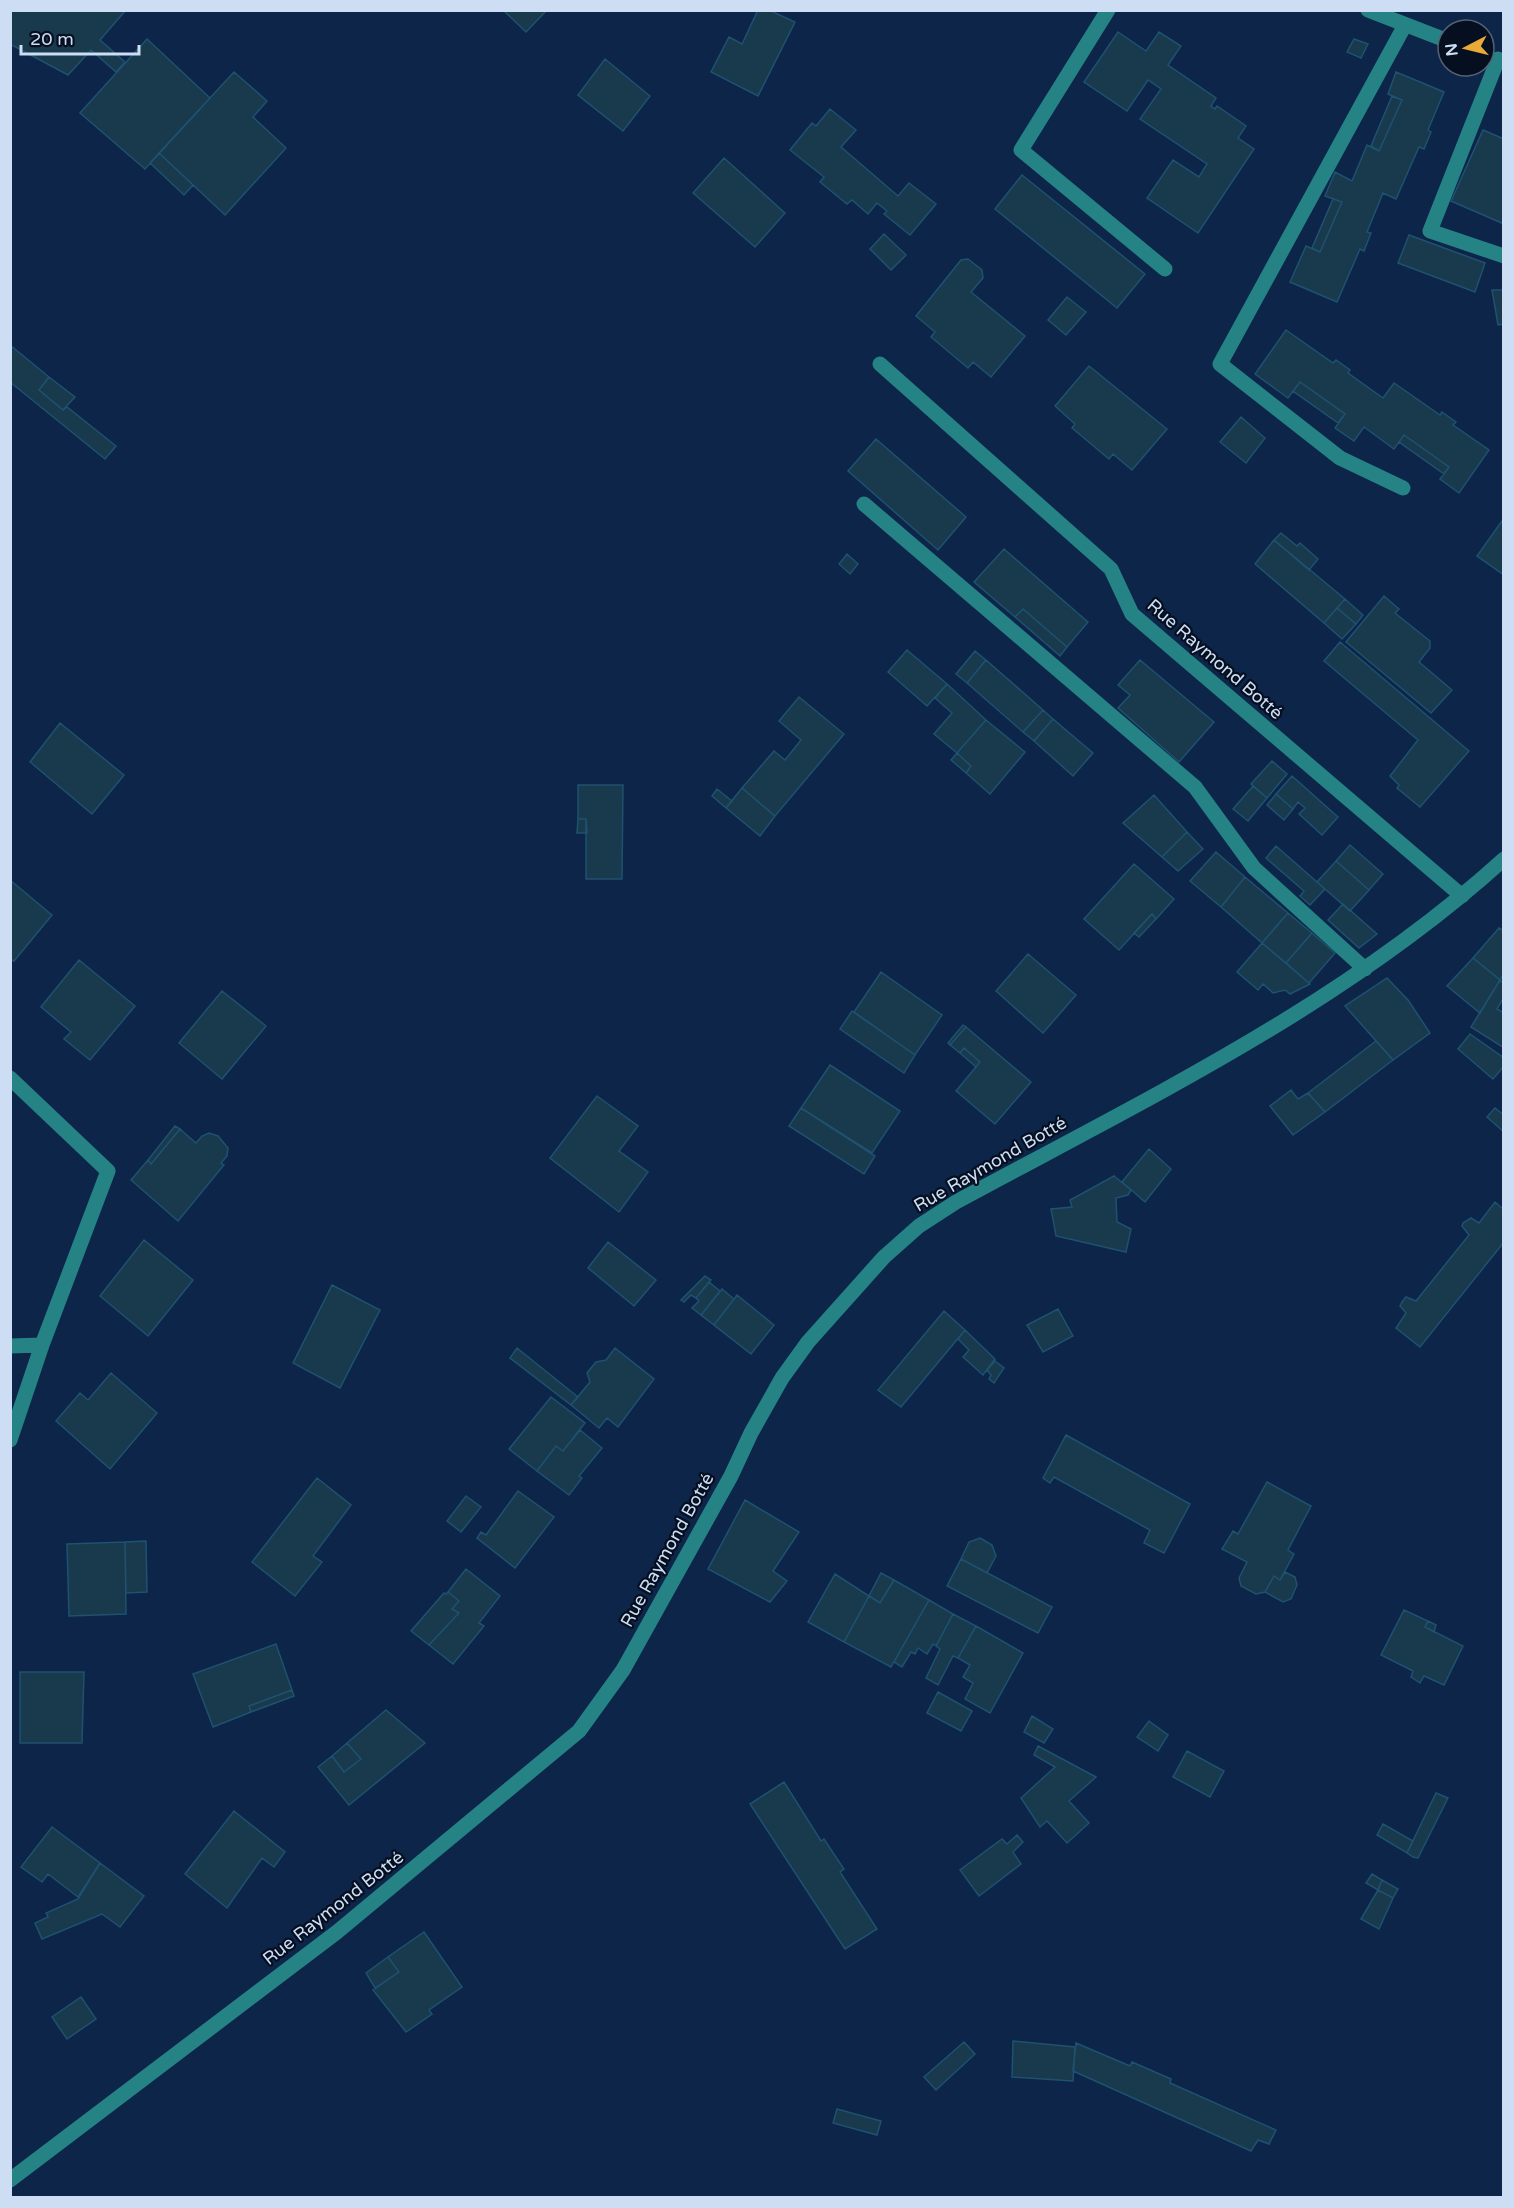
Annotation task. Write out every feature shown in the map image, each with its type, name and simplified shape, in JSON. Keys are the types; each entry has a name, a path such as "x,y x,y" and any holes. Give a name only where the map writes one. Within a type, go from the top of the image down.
{"street":[{"path":"1108,10 1021,150 1165,269"},
{"path":"1368,10 1436,37"},
{"path":"1403,488 1340,458 1220,364 1405,25"},
{"path":"1487,78 1430,231 1503,256"},
{"name":"Rue Raymond Botté","path":"880,364 1111,569 1132,614 1462,896"},
{"path":"864,504 1195,788 1254,868 1365,969"},
{"name":"Rue Raymond Botté","path":"10,2180 337,1932 579,1731 623,1670 731,1476 751,1433 782,1378 808,1342 884,1257 919,1227 956,1202 1291,1018 1402,944 1462,896 1503,859"},
{"path":"10,1078 108,1171 42,1345 10,1440"},
{"path":"10,1346 42,1345"}],"building":[{"path":"10,10 126,10 100,40 125,62 116,72 91,50 68,75 10,44"},
{"path":"503,10 547,10 526,32"},
{"path":"758,10 769,10 795,22 758,96 711,72 729,37 742,44"},
{"path":"1118,32 1146,51 1159,32 1181,46 1168,65 1216,98 1211,106 1215,109 1217,106 1246,126 1238,138 1254,149 1198,233 1147,198 1173,160 1199,177 1207,164 1140,119 1161,89 1148,80 1127,111 1084,82"},
{"path":"147,39 210,98 145,169 80,113"},
{"path":"1354,39 1368,44 1361,58 1347,52"},
{"path":"605,59 650,96 623,131 578,95"},
{"path":"234,72 267,101 253,117 286,148 225,215 159,153"},
{"path":"1396,72 1444,92 1428,130 1431,132 1424,149 1419,147 1396,199 1383,193 1367,232 1371,233 1364,251 1360,249 1337,302 1290,282 1306,246 1320,252 1342,202 1325,196 1335,172 1352,181 1367,145 1379,151 1402,100 1388,94"},
{"path":"1392,96 1402,100 1379,151 1371,146"},
{"path":"830,109 856,130 841,147 898,196 909,183 936,204 910,235 884,214 887,211 877,203 868,214 852,200 847,204 820,182 824,177 790,150 812,123 816,126"},
{"path":"1483,130 1504,139 1504,224 1451,201"},
{"path":"159,153 193,185 184,195 150,163"},
{"path":"724,158 785,213 755,247 693,193"},
{"path":"1022,175 1145,274 1117,308 995,209"},
{"path":"1333,199 1342,202 1320,252 1312,248"},
{"path":"884,234 906,255 891,270 870,249"},
{"path":"1409,235 1485,263 1475,292 1398,263"},
{"path":"968,259 982,270 983,278 971,292 1025,336 991,377 973,362 968,368 931,337 935,332 916,316 961,260"},
{"path":"1492,290 1504,290 1504,324 1498,325"},
{"path":"1067,297 1086,312 1066,335 1048,320"},
{"path":"1286,330 1333,363 1336,360 1350,370 1348,373 1383,398 1394,383 1440,415 1442,412 1456,422 1453,425 1489,450 1459,493 1440,479 1449,467 1404,435 1394,449 1364,427 1354,441 1335,428 1345,414 1300,382 1288,398 1255,374"},
{"path":"10,345 49,377 39,390 63,410 67,407 116,446 105,459 10,382"},
{"path":"1089,366 1167,429 1132,470 1113,454 1109,459 1072,428 1075,424 1055,406"},
{"path":"49,377 75,397 63,410 39,390"},
{"path":"1300,382 1345,414 1338,423 1293,391"},
{"path":"1241,417 1265,438 1246,463 1220,442"},
{"path":"1404,435 1449,467 1444,474 1399,442"},
{"path":"876,439 966,517 938,550 848,471"},
{"path":"1504,518 1504,575 1477,556"},
{"path":"1281,533 1297,546 1300,543 1318,559 1309,570 1274,540"},
{"path":"1274,540 1345,599 1324,623 1255,564"},
{"path":"1004,549 1088,622 1067,647 1023,609 1015,617 974,582"},
{"path":"847,554 858,564 850,574 839,564"},
{"path":"1384,596 1399,609 1395,613 1430,641 1430,648 1419,662 1452,690 1431,713 1346,642"},
{"path":"1345,599 1363,615 1356,624 1337,608"},
{"path":"1337,608 1356,624 1342,639 1324,623"},
{"path":"1023,609 1067,647 1060,656 1015,617"},
{"path":"1340,642 1469,751 1420,807 1397,788 1399,785 1390,776 1418,740 1324,661"},
{"path":"907,650 947,684 927,706 888,672"},
{"path":"975,651 986,660 967,683 956,674"},
{"path":"986,660 1043,710 1023,732 967,683"},
{"path":"1140,660 1214,722 1179,762 1118,708 1130,695 1118,685"},
{"path":"947,684 986,720 957,753 934,734 952,713 935,698"},
{"path":"799,697 844,734 775,816 742,788 774,751 785,760 801,740 779,721"},
{"path":"1043,710 1053,719 1034,741 1023,732"},
{"path":"1053,719 1093,753 1073,776 1034,741"},
{"path":"986,720 1025,752 990,794 966,773 971,766 957,753"},
{"path":"60,723 124,775 92,814 30,762"},
{"path":"957,753 971,766 966,773 951,760"},
{"path":"1272,761 1287,774 1267,798 1251,784"},
{"path":"1292,776 1338,817 1322,835 1299,814 1305,808 1298,802 1293,809 1276,794"},
{"path":"578,785 623,785 622,879 586,879 586,819 578,819"},
{"path":"1253,786 1267,798 1248,821 1233,809"},
{"path":"742,788 775,816 760,836 726,808"},
{"path":"717,789 732,801 726,808 712,796"},
{"path":"1276,794 1293,809 1284,820 1267,805"},
{"path":"1154,795 1187,832 1162,857 1123,823"},
{"path":"578,819 586,819 587,833 577,833"},
{"path":"1187,832 1203,849 1178,871 1162,857"},
{"path":"1350,845 1383,874 1369,890 1336,861"},
{"path":"1276,846 1325,889 1310,905 1300,896 1304,891 1266,858"},
{"path":"1216,852 1245,877 1221,907 1190,881"},
{"path":"1336,861 1369,890 1350,911 1317,882"},
{"path":"1134,864 1174,899 1156,919 1152,914 1119,950 1084,919"},
{"path":"1245,877 1288,913 1262,943 1221,907"},
{"path":"10,880 52,915 14,961 10,959"},
{"path":"1343,904 1377,934 1359,948 1328,920"},
{"path":"1288,913 1312,933 1286,963 1262,943"},
{"path":"1152,914 1156,919 1139,937 1134,933"},
{"path":"1499,928 1504,931 1504,974 1500,980 1473,958"},
{"path":"1312,933 1335,953 1309,983 1286,963"},
{"path":"1262,943 1310,984 1290,994 1285,990 1273,993 1263,984 1258,990 1237,972"},
{"path":"1028,954 1076,995 1043,1033 996,991"},
{"path":"1473,958 1500,980 1480,1013 1447,986"},
{"path":"79,960 135,1006 90,1060 64,1039 71,1032 41,1007"},
{"path":"881,972 942,1015 915,1055 854,1012"},
{"path":"1387,978 1408,1000 1430,1033 1393,1060 1345,1006"},
{"path":"1500,980 1504,984 1504,997 1497,1009 1504,1013 1504,1048 1471,1027"},
{"path":"222,991 266,1026 222,1079 179,1043"},
{"path":"852,1011 915,1055 904,1073 840,1029"},
{"path":"963,1025 966,1027 950,1045 948,1043"},
{"path":"966,1027 1031,1082 995,1124 956,1091 980,1062 964,1048 960,1053 950,1045"},
{"path":"1470,1034 1504,1058 1504,1066 1493,1079 1458,1049"},
{"path":"1376,1041 1393,1060 1325,1112 1308,1093"},
{"path":"964,1048 980,1062 976,1067 960,1053"},
{"path":"830,1065 900,1111 872,1153 801,1108"},
{"path":"1291,1090 1298,1099 1308,1093 1325,1112 1293,1135 1270,1106"},
{"path":"597,1096 638,1126 619,1151 648,1172 619,1212 550,1158"},
{"path":"801,1108 875,1156 864,1174 789,1126"},
{"path":"1495,1108 1504,1115 1504,1132 1487,1117"},
{"path":"175,1126 180,1129 151,1164 148,1160"},
{"path":"180,1129 196,1143 202,1136 209,1133 218,1136 228,1148 227,1156 221,1163 224,1165 178,1221 131,1180 148,1160 151,1164"},
{"path":"1149,1149 1171,1169 1145,1202 1122,1182"},
{"path":"1114,1176 1131,1190 1128,1195 1116,1198 1117,1222 1131,1229 1126,1252 1056,1236 1051,1209 1072,1207 1070,1200"},
{"path":"1495,1202 1504,1210 1504,1242 1420,1347 1396,1328 1406,1313 1400,1306 1402,1302 1406,1297 1416,1301 1469,1235 1462,1226 1463,1223 1471,1218 1479,1223"},
{"path":"144,1240 193,1280 148,1336 100,1296"},
{"path":"608,1242 656,1280 634,1306 588,1268"},
{"path":"705,1276 711,1280 696,1298 691,1295 684,1302 681,1300"},
{"path":"709,1282 720,1291 701,1315 692,1308 699,1301 696,1298"},
{"path":"332,1285 380,1310 340,1388 293,1363"},
{"path":"722,1289 734,1299 714,1325 701,1315"},
{"path":"737,1295 774,1325 751,1354 714,1325"},
{"path":"1058,1309 1073,1336 1043,1352 1027,1325"},
{"path":"944,1311 965,1330 901,1407 878,1390"},
{"path":"965,1330 995,1359 983,1375 963,1357 969,1350 958,1339"},
{"path":"517,1348 578,1397 571,1405 510,1358"},
{"path":"615,1348 654,1379 618,1427 607,1418 599,1428 571,1405 590,1382 587,1373 596,1362 606,1360"},
{"path":"995,1361 1004,1368 994,1383 989,1379 991,1375 987,1370"},
{"path":"111,1373 157,1413 110,1469 56,1421 80,1393 88,1400"},
{"path":"551,1397 585,1423 563,1451 556,1446 537,1471 509,1449"},
{"path":"580,1430 602,1448 579,1476 582,1478 569,1495 537,1471 556,1446 563,1451"},
{"path":"1066,1435 1190,1504 1164,1553 1144,1543 1150,1530 1054,1477 1050,1483 1043,1478"},
{"path":"317,1478 351,1505 313,1556 322,1562 295,1596 252,1562"},
{"path":"1267,1482 1311,1506 1288,1550 1294,1554 1280,1580 1274,1576 1265,1592 1256,1594 1241,1586 1239,1578 1247,1562 1222,1549 1233,1531 1238,1534"},
{"path":"518,1491 554,1517 515,1568 477,1538 481,1532 486,1535"},
{"path":"466,1496 481,1507 461,1532 447,1521"},
{"path":"745,1500 799,1532 773,1571 787,1581 770,1602 708,1569"},
{"path":"980,1538 992,1545 996,1556 987,1573 961,1559 969,1542"},
{"path":"146,1541 147,1592 126,1593 125,1542"},
{"path":"125,1542 126,1614 69,1616 67,1544"},
{"path":"961,1559 1052,1607 1038,1633 947,1586"},
{"path":"466,1569 500,1596 479,1623 484,1626 453,1664 429,1645 459,1613 452,1609 459,1601 448,1592"},
{"path":"1285,1572 1295,1577 1297,1585 1291,1599 1283,1602 1265,1592 1274,1576 1280,1580"},
{"path":"881,1573 894,1580 880,1603 869,1596"},
{"path":"835,1574 869,1596 844,1642 808,1622"},
{"path":"894,1580 929,1600 891,1667 844,1642 869,1596 880,1603"},
{"path":"448,1592 459,1601 452,1609 459,1613 429,1645 411,1631 444,1593"},
{"path":"929,1600 953,1614 936,1646 933,1644 927,1654 918,1648 915,1654 911,1652 902,1667 894,1662"},
{"path":"1404,1610 1428,1621 1425,1627 1463,1646 1444,1685 1424,1676 1420,1683 1411,1677 1413,1671 1381,1655"},
{"path":"953,1614 976,1626 958,1658 953,1656 938,1685 926,1678 940,1649 936,1646"},
{"path":"1428,1621 1436,1625 1434,1632 1425,1627"},
{"path":"976,1626 1023,1653 990,1713 965,1699 973,1683 963,1677 970,1665 958,1658"},
{"path":"276,1644 292,1690 249,1706 251,1712 213,1727 193,1674"},
{"path":"20,1672 84,1672 82,1743 20,1743"},
{"path":"292,1690 294,1696 251,1712 249,1706"},
{"path":"938,1692 972,1711 961,1731 927,1713"},
{"path":"386,1710 425,1743 349,1805 318,1767 332,1756 344,1772 361,1759 347,1743"},
{"path":"1032,1716 1053,1729 1044,1743 1024,1732"},
{"path":"1149,1721 1168,1735 1158,1751 1137,1737"},
{"path":"347,1743 361,1759 344,1772 332,1756"},
{"path":"1038,1746 1096,1777 1069,1801 1089,1823 1067,1843 1047,1821 1040,1827 1021,1798 1055,1767 1034,1755"},
{"path":"1187,1751 1224,1771 1210,1797 1173,1777"},
{"path":"784,1782 821,1841 824,1839 844,1869 840,1872 877,1929 845,1949 750,1804"},
{"path":"1436,1793 1448,1798 1418,1858 1413,1857 1407,1853"},
{"path":"234,1811 285,1852 274,1867 262,1858 227,1908 185,1874"},
{"path":"1383,1824 1413,1841 1407,1853 1377,1835"},
{"path":"52,1827 100,1863 78,1897 48,1874 42,1882 21,1867"},
{"path":"1017,1835 1023,1842 1013,1852 1021,1864 979,1896 960,1870 1002,1839 1007,1844"},
{"path":"100,1863 144,1896 120,1927 102,1914 42,1939 35,1923 48,1917 46,1913 78,1899"},
{"path":"1372,1874 1382,1880 1378,1890 1366,1883"},
{"path":"1382,1880 1398,1889 1393,1898 1378,1890"},
{"path":"1378,1890 1393,1898 1379,1929 1361,1919"},
{"path":"424,1932 462,1987 429,2010 432,2014 406,2032 373,1990 399,1972 388,1957"},
{"path":"388,1957 399,1972 375,1988 366,1973"},
{"path":"81,1997 96,2019 67,2039 52,2017"},
{"path":"1013,2041 1075,2047 1073,2081 1012,2077"},
{"path":"964,2042 975,2054 936,2090 924,2077"},
{"path":"1076,2043 1130,2066 1132,2062 1171,2079 1170,2083 1276,2130 1269,2144 1258,2140 1251,2151 1073,2071"},
{"path":"837,2109 881,2121 877,2135 833,2123"}]}
